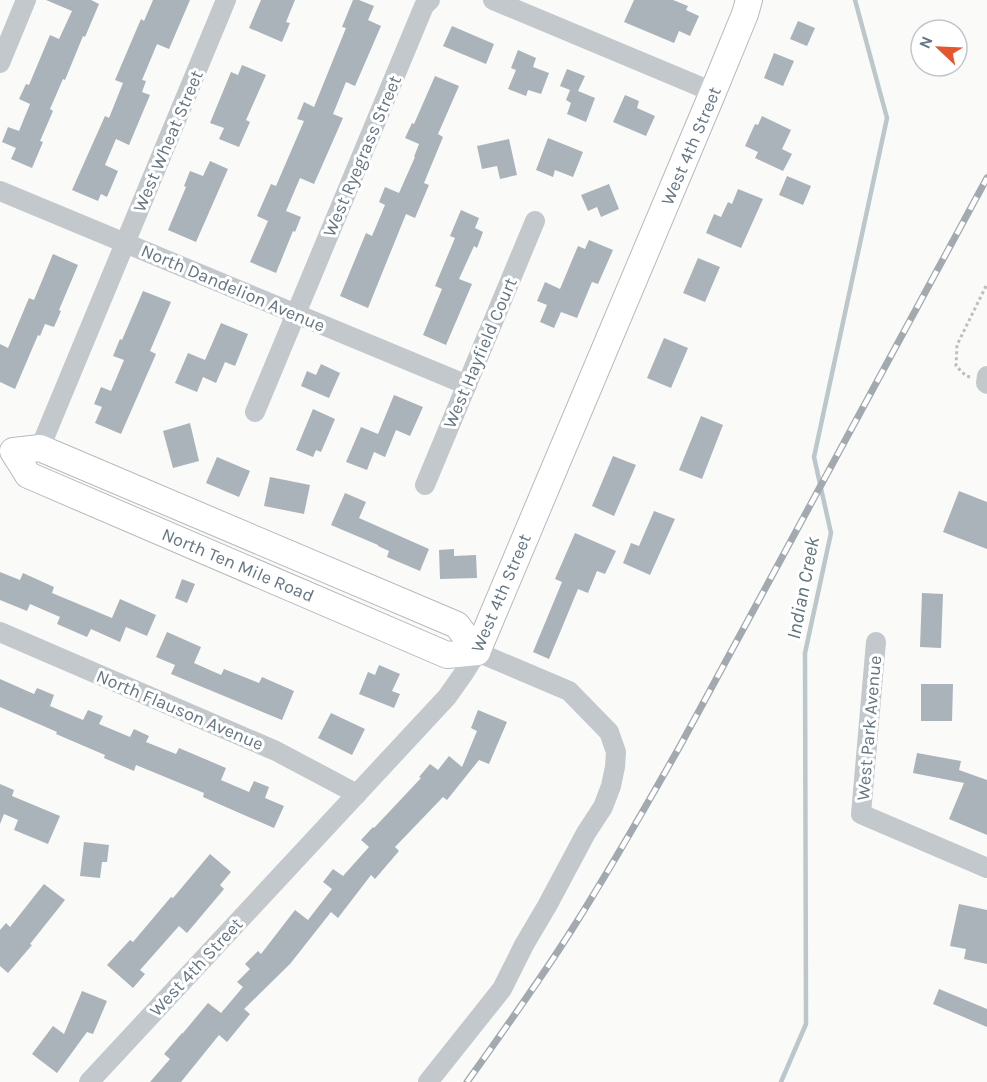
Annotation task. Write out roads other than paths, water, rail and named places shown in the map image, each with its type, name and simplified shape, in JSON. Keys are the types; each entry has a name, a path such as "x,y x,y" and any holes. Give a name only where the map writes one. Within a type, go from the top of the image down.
{"main road":[{"name":"West 4th Street","path":"477,652 713,92 749,0"},
{"name":"North Ten Mile Road","path":"6,448 28,475 447,655 477,652"},
{"name":"North Ten Mile Road","path":"6,448 40,448 457,625 477,652"}],"street":[{"path":"0,63 26,0"},
{"name":"West Wheat Street","path":"40,448 226,0"},
{"name":"West Ryegrass Street","path":"255,412 424,6 430,0"},
{"path":"493,0 713,92"},
{"name":"North Dandelion Avenue","path":"0,191 467,385"},
{"name":"West Hayfield Court","path":"425,485 535,221"},
{"name":"North Flauson Avenue","path":"0,632 276,751 357,794"},
{"name":"West Park Avenue","path":"876,642 861,814 987,868"},
{"name":"North Ten Mile Road","path":"428,1082 502,989 586,833 603,807 615,767 616,752 609,732 569,692 477,652"},
{"name":"West 4th Street","path":"89,1082 447,697 477,652"}],"waterway":[{"name":"Indian Creek","path":"781,1082 806,1024 805,653 831,533 814,457 887,118 855,0"}],"railway":[{"path":"467,1082 558,950 640,816 987,178"}]}
